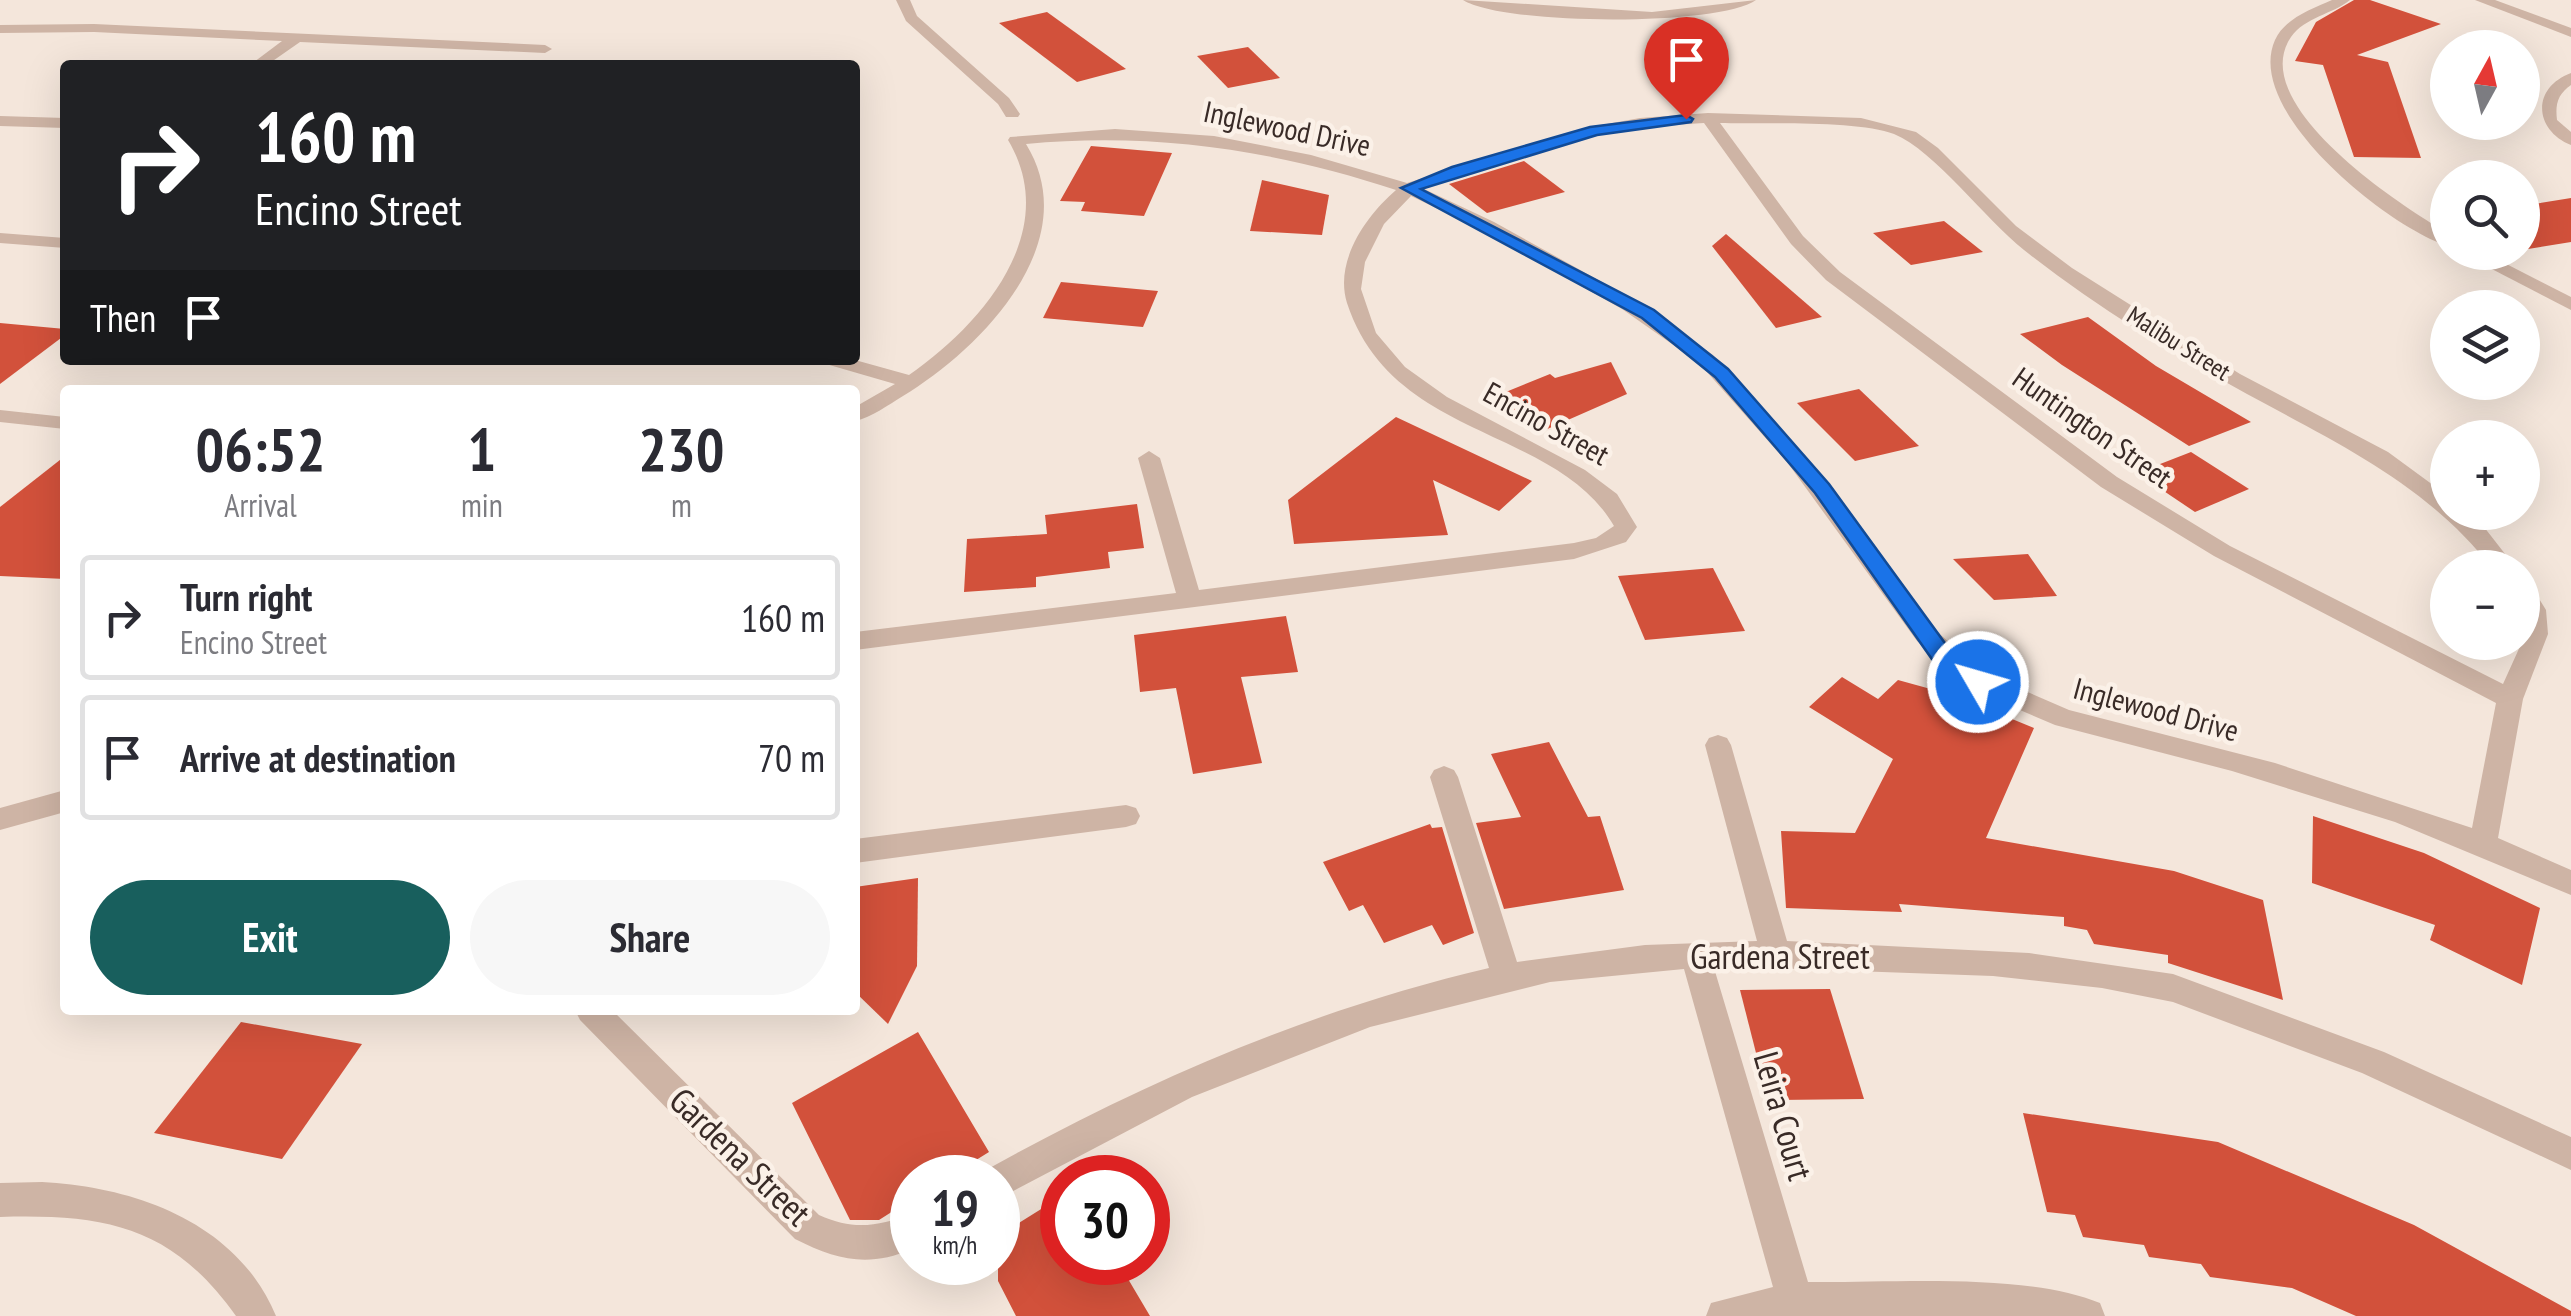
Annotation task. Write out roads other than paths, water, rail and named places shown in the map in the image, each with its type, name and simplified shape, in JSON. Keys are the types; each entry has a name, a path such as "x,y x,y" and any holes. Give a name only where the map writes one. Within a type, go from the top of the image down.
{"street":[{"path":"903,0 912,18 1004,101 1012,114"},
{"path":"1470,0 1648,16 1704,13 1749,0"},
{"path":"2344,0 2309,16 2281,39 2276,62 2281,94 2353,179 2430,229"},
{"path":"2482,0 2571,33"},
{"path":"0,29 94,28 545,49"},
{"path":"264,60 298,36"},
{"path":"2571,78 2554,88 2547,106 2549,121 2571,140"},
{"name":"Encino Street","path":"860,640 1574,551 1602,544 1618,536 1626,526 1614,502 1585,478 1479,425 1420,389 1386,357 1363,325 1352,287 1359,254 1378,220 1409,188 1476,164 1596,130 1663,120 1708,118 1878,125 1914,138 1930,151"},
{"name":"Huntington Street","path":"1708,118 1797,240 1833,276 2109,482 2222,550 2510,699"},
{"path":"0,121 60,123"},
{"name":"Inglewood Drive","path":"916,383 973,336 1007,294 1027,251 1036,202 1034,179 1016,140 1102,132 1226,142 1306,159 1409,188 1648,314 1722,373 1822,488 1942,656 1978,682 2026,704 2277,774 2483,840 2571,882"},
{"name":"Malibu Street","path":"1930,151 1983,205 2040,254 2233,378 2382,458 2430,494"},
{"path":"0,238 60,243"},
{"path":"2504,270 2571,304"},
{"path":"851,365 916,383"},
{"path":"860,412 916,383"},
{"path":"0,416 60,422"},
{"path":"1149,458 1188,597"},
{"path":"2474,530 2490,550"},
{"path":"2483,840 2510,699 2526,660"},
{"path":"1718,745 1775,953"},
{"path":"1444,777 1506,977"},
{"path":"0,819 60,802"},
{"path":"860,850 1126,816"},
{"name":"Gardena Street","path":"1020,1169 1099,1123 1232,1061 1372,1011 1506,977 1695,955 1775,953 2058,968 2175,988 2294,1030 2444,1093 2571,1154"},
{"name":"Leira Court","path":"1695,955 1795,1300"},
{"name":"Gardena Street","path":"596,1015 807,1227 837,1242 863,1247 890,1242"},
{"path":"0,1200 60,1196 132,1209 190,1237 238,1284 258,1316"},
{"path":"1724,1316 1795,1300 2012,1303 2087,1316"}]}
